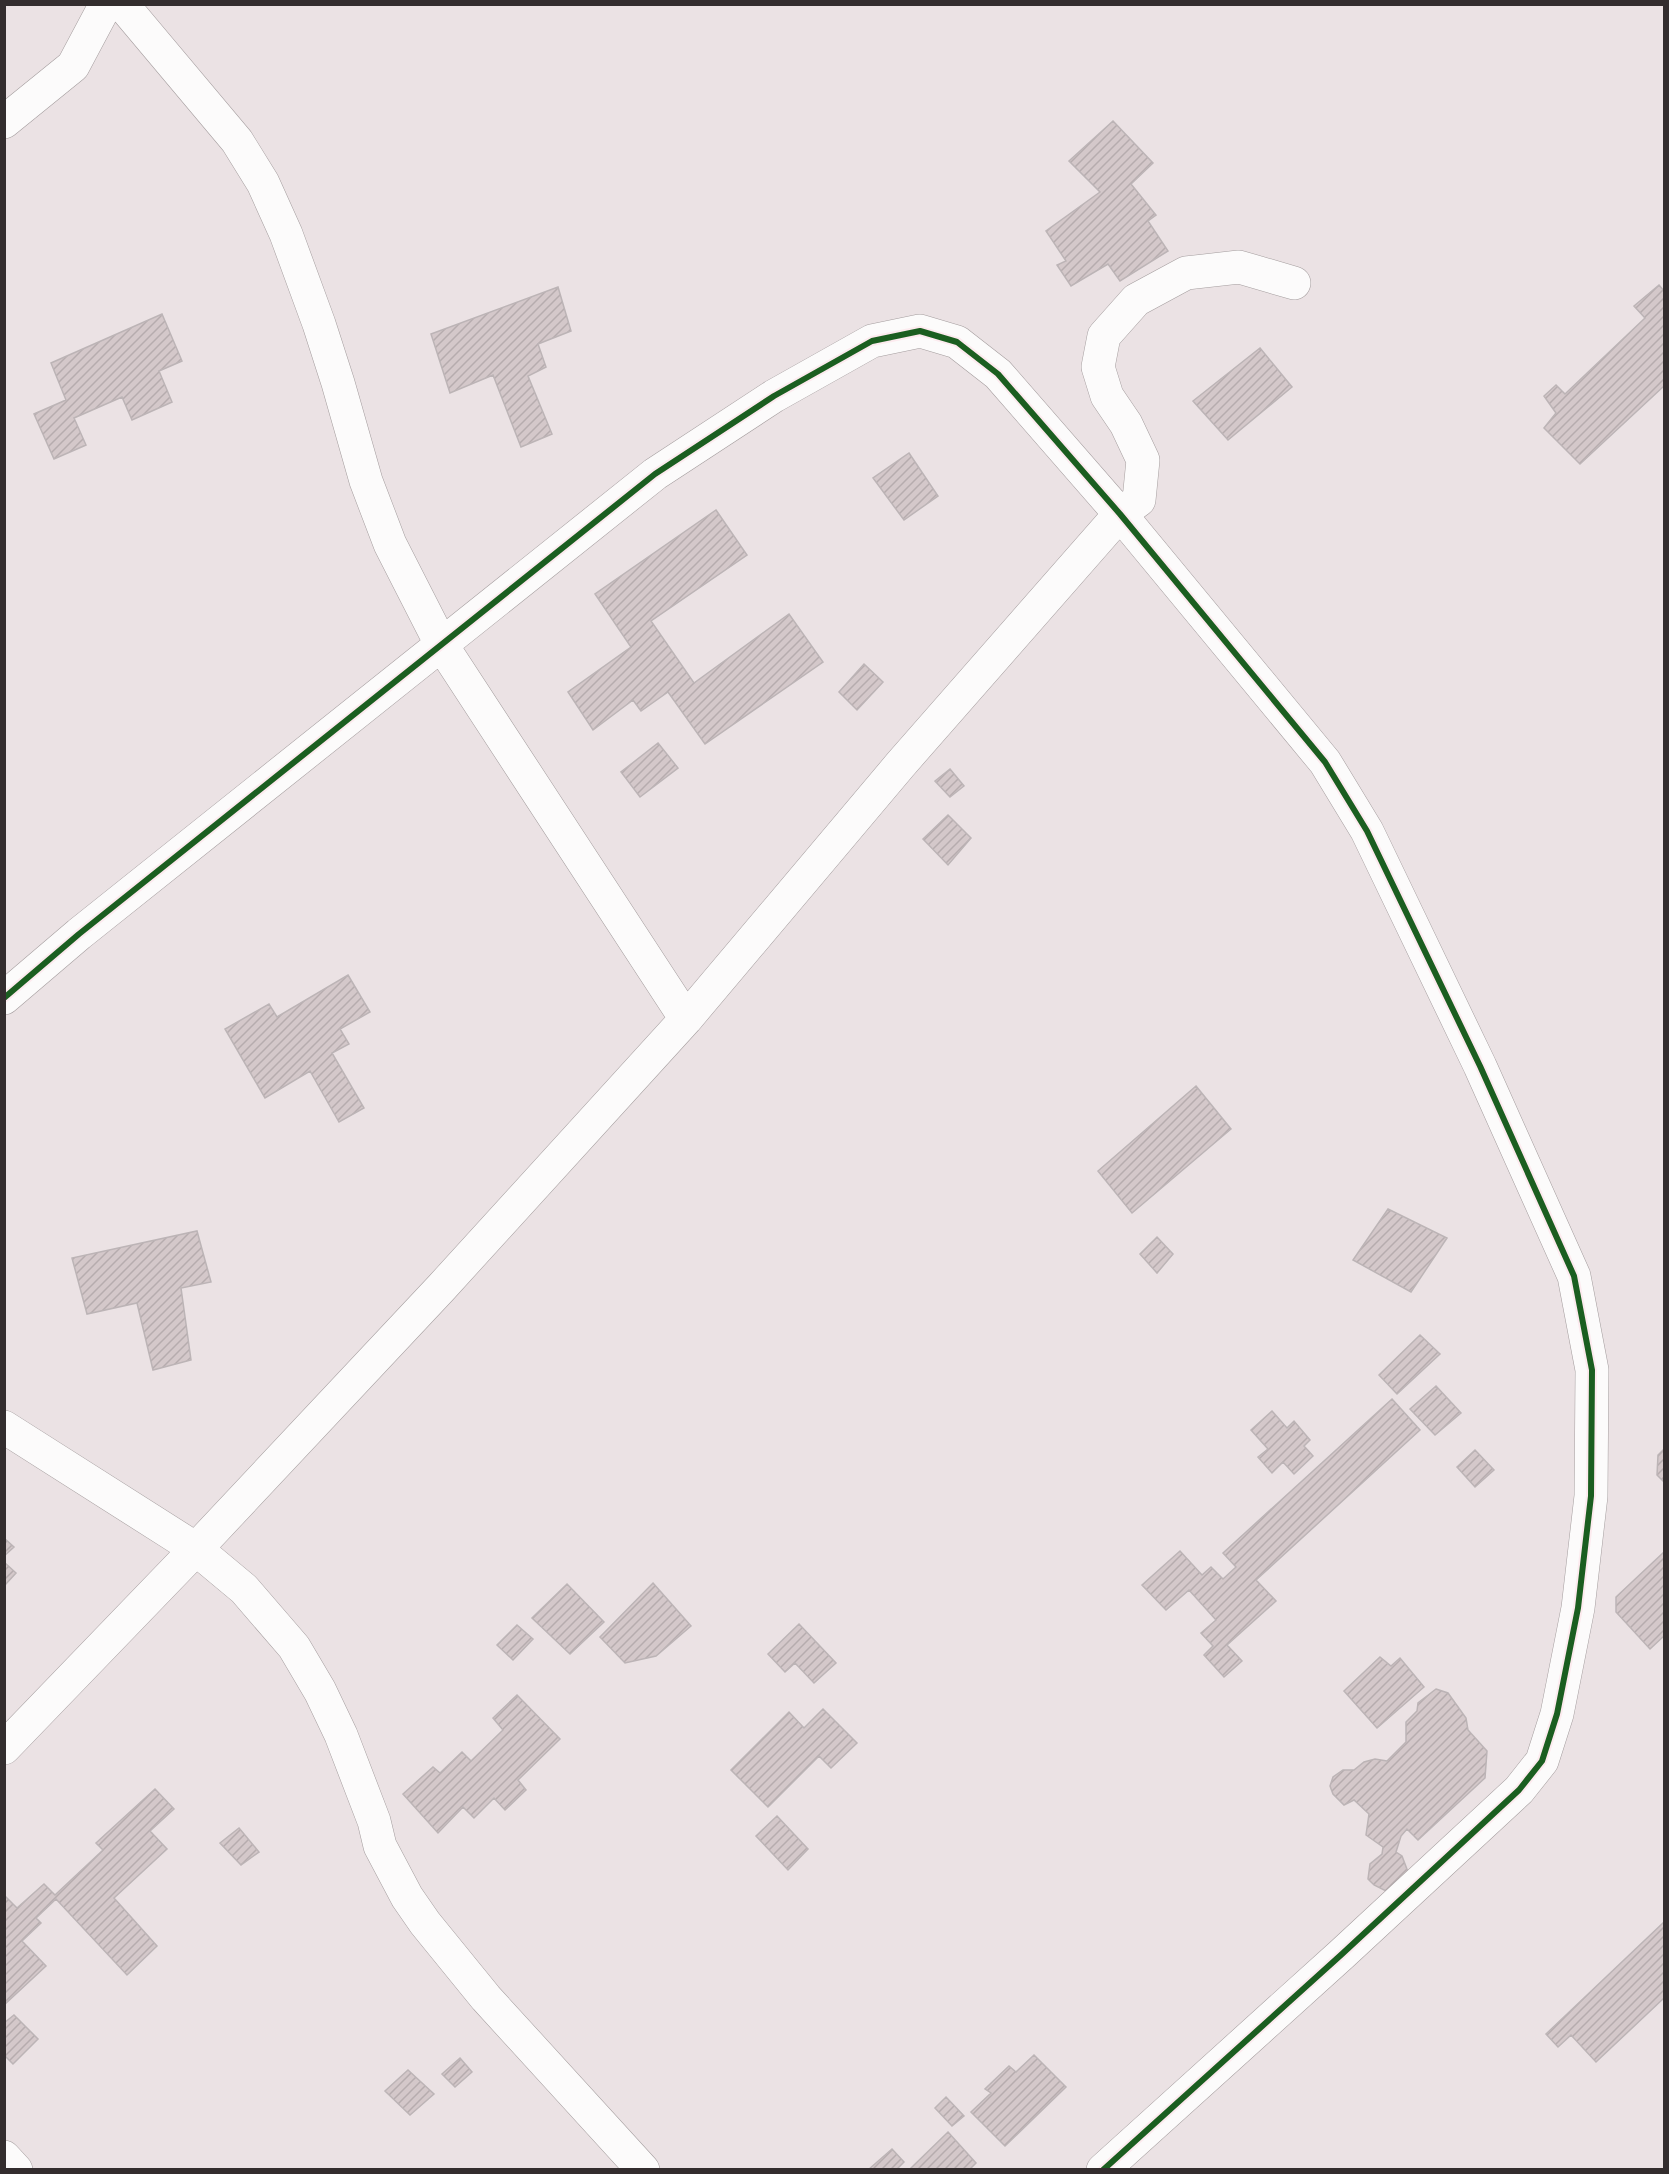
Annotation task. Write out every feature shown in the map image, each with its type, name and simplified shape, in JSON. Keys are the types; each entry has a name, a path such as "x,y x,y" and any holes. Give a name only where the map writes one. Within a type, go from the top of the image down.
{"street":[{"path":"4,122 74,66 106,4"},
{"path":"122,4 237,141 262,183 286,234 319,324 366,482 390,544 441,644 686,1019"},
{"path":"4,1748 196,1549 441,1288 686,1019 900,765 1120,514 1139,500 1143,460 1126,424 1107,396 1098,367 1104,336 1136,300 1186,273 1239,267 1294,283"},
{"path":"4,998 79,934 655,474 764,402 872,341 920,331 957,342 998,374 1120,514 1325,762 1367,831 1465,1034 1574,1276 1592,1370 1591,1496 1578,1608 1557,1714 1542,1761 1520,1790 1103,2169"},
{"path":"4,1427 196,1549 244,1589 294,1647 320,1691 341,1735 374,1821 380,1846 391,1869 425,1923 486,1998 643,2169"},
{"path":"4,2157 16,2169"}],"building":[{"path":"1113,121 1153,163 1131,184 1156,215 1148,221 1168,251 1120,281 1108,264 1071,286 1057,265 1066,261 1046,231 1100,192 1069,161"},
{"path":"1659,285 1664,291 1664,386 1580,464 1544,428 1556,413 1544,396 1556,385 1565,394 1645,318 1634,306"},
{"path":"558,287 571,331 538,344 546,367 528,376 552,434 521,447 493,375 450,393 431,334"},
{"path":"162,314 182,361 159,371 172,402 132,420 122,397 74,418 86,445 54,459 34,414 66,400 51,363"},
{"path":"1260,348 1292,387 1228,440 1193,401"},
{"path":"909,453 938,496 904,520 873,478"},
{"path":"716,510 747,555 651,621 694,683 789,614 823,662 705,744 668,692 641,711 633,700 593,730 568,692 631,647 595,594"},
{"path":"864,664 883,682 857,710 839,692"},
{"path":"658,743 678,768 640,797 621,772"},
{"path":"950,769 964,786 950,797 935,781"},
{"path":"948,815 971,838 948,865 923,839"},
{"path":"348,975 370,1012 340,1029 349,1044 332,1053 364,1108 339,1122 310,1071 265,1098 225,1029 269,1004 277,1017"},
{"path":"1196,1086 1231,1129 1132,1213 1098,1171"},
{"path":"1388,1209 1447,1238 1411,1292 1353,1260"},
{"path":"197,1231 211,1282 181,1288 191,1360 153,1370 137,1303 87,1314 72,1258"},
{"path":"1157,1237 1173,1254 1157,1273 1140,1254"},
{"path":"1420,1335 1440,1354 1397,1394 1379,1375"},
{"path":"1436,1386 1461,1413 1435,1435 1410,1409"},
{"path":"1392,1399 1420,1430 1256,1580 1276,1601 1227,1645 1242,1661 1224,1677 1204,1655 1213,1646 1201,1633 1216,1620 1189,1590 1166,1610 1142,1585 1180,1551 1202,1575 1211,1567 1223,1579 1236,1567 1223,1553"},
{"path":"1272,1411 1287,1428 1294,1421 1310,1440 1304,1446 1313,1456 1294,1474 1283,1462 1272,1473 1258,1457 1268,1449 1251,1430"},
{"path":"1664,1449 1664,1482 1657,1475 1658,1455"},
{"path":"1475,1450 1494,1470 1475,1487 1457,1467"},
{"path":"4,1538 14,1547 4,1556"},
{"path":"1664,1552 1664,1636 1650,1649 1616,1612 1616,1597"},
{"path":"4,1562 16,1573 4,1586"},
{"path":"653,1583 691,1626 656,1656 625,1663 600,1637"},
{"path":"567,1584 604,1622 570,1654 532,1618"},
{"path":"799,1624 836,1663 814,1683 795,1663 785,1672 768,1654"},
{"path":"517,1625 533,1639 513,1660 497,1645"},
{"path":"1380,1657 1391,1666 1400,1658 1424,1687 1377,1728 1344,1691"},
{"path":"1436,1689 1448,1693 1466,1718 1468,1730 1487,1751 1485,1778 1418,1840 1407,1829 1401,1836 1396,1852 1402,1856 1408,1872 1400,1886 1386,1891 1368,1879 1370,1864 1382,1854 1383,1847 1366,1835 1369,1814 1354,1800 1344,1805 1333,1794 1330,1786 1333,1777 1343,1770 1354,1770 1364,1762 1375,1759 1387,1761 1406,1742 1406,1722 1417,1711 1418,1703"},
{"path":"517,1695 560,1739 518,1780 526,1790 505,1810 494,1798 474,1818 463,1807 438,1833 403,1794 433,1767 440,1773 462,1752 471,1761 503,1730 493,1718"},
{"path":"823,1709 857,1743 831,1768 819,1756 768,1807 731,1770 789,1712 804,1728"},
{"path":"155,1789 174,1809 150,1831 167,1849 114,1898 157,1946 127,1975 56,1899 36,1918 41,1923 22,1941 46,1966 4,2005 4,1895 17,1908 44,1884 55,1895 103,1850 96,1843"},
{"path":"777,1816 808,1849 788,1870 756,1836"},
{"path":"239,1828 259,1852 241,1865 220,1843"},
{"path":"1664,1922 1664,1998 1596,2062 1571,2035 1558,2047 1546,2034"},
{"path":"14,2015 38,2039 13,2064 4,2055 4,2023"},
{"path":"1034,2055 1066,2087 1005,2146 971,2112 991,2093 985,2089 1009,2066 1016,2072"},
{"path":"460,2058 472,2072 455,2087 442,2074"},
{"path":"408,2070 434,2094 410,2115 385,2091"},
{"path":"946,2097 964,2116 952,2126 935,2108"},
{"path":"948,2132 976,2163 969,2170 909,2170"},
{"path":"892,2149 904,2162 896,2170 868,2170"}],"cycle path":[{"path":"4,998 79,934 655,474 774,396 872,341 920,331 957,342 998,374 1120,514 1325,762 1367,831 1480,1066 1574,1276 1592,1370 1591,1496 1578,1608 1557,1714 1542,1761 1519,1790 1103,2170"}]}
